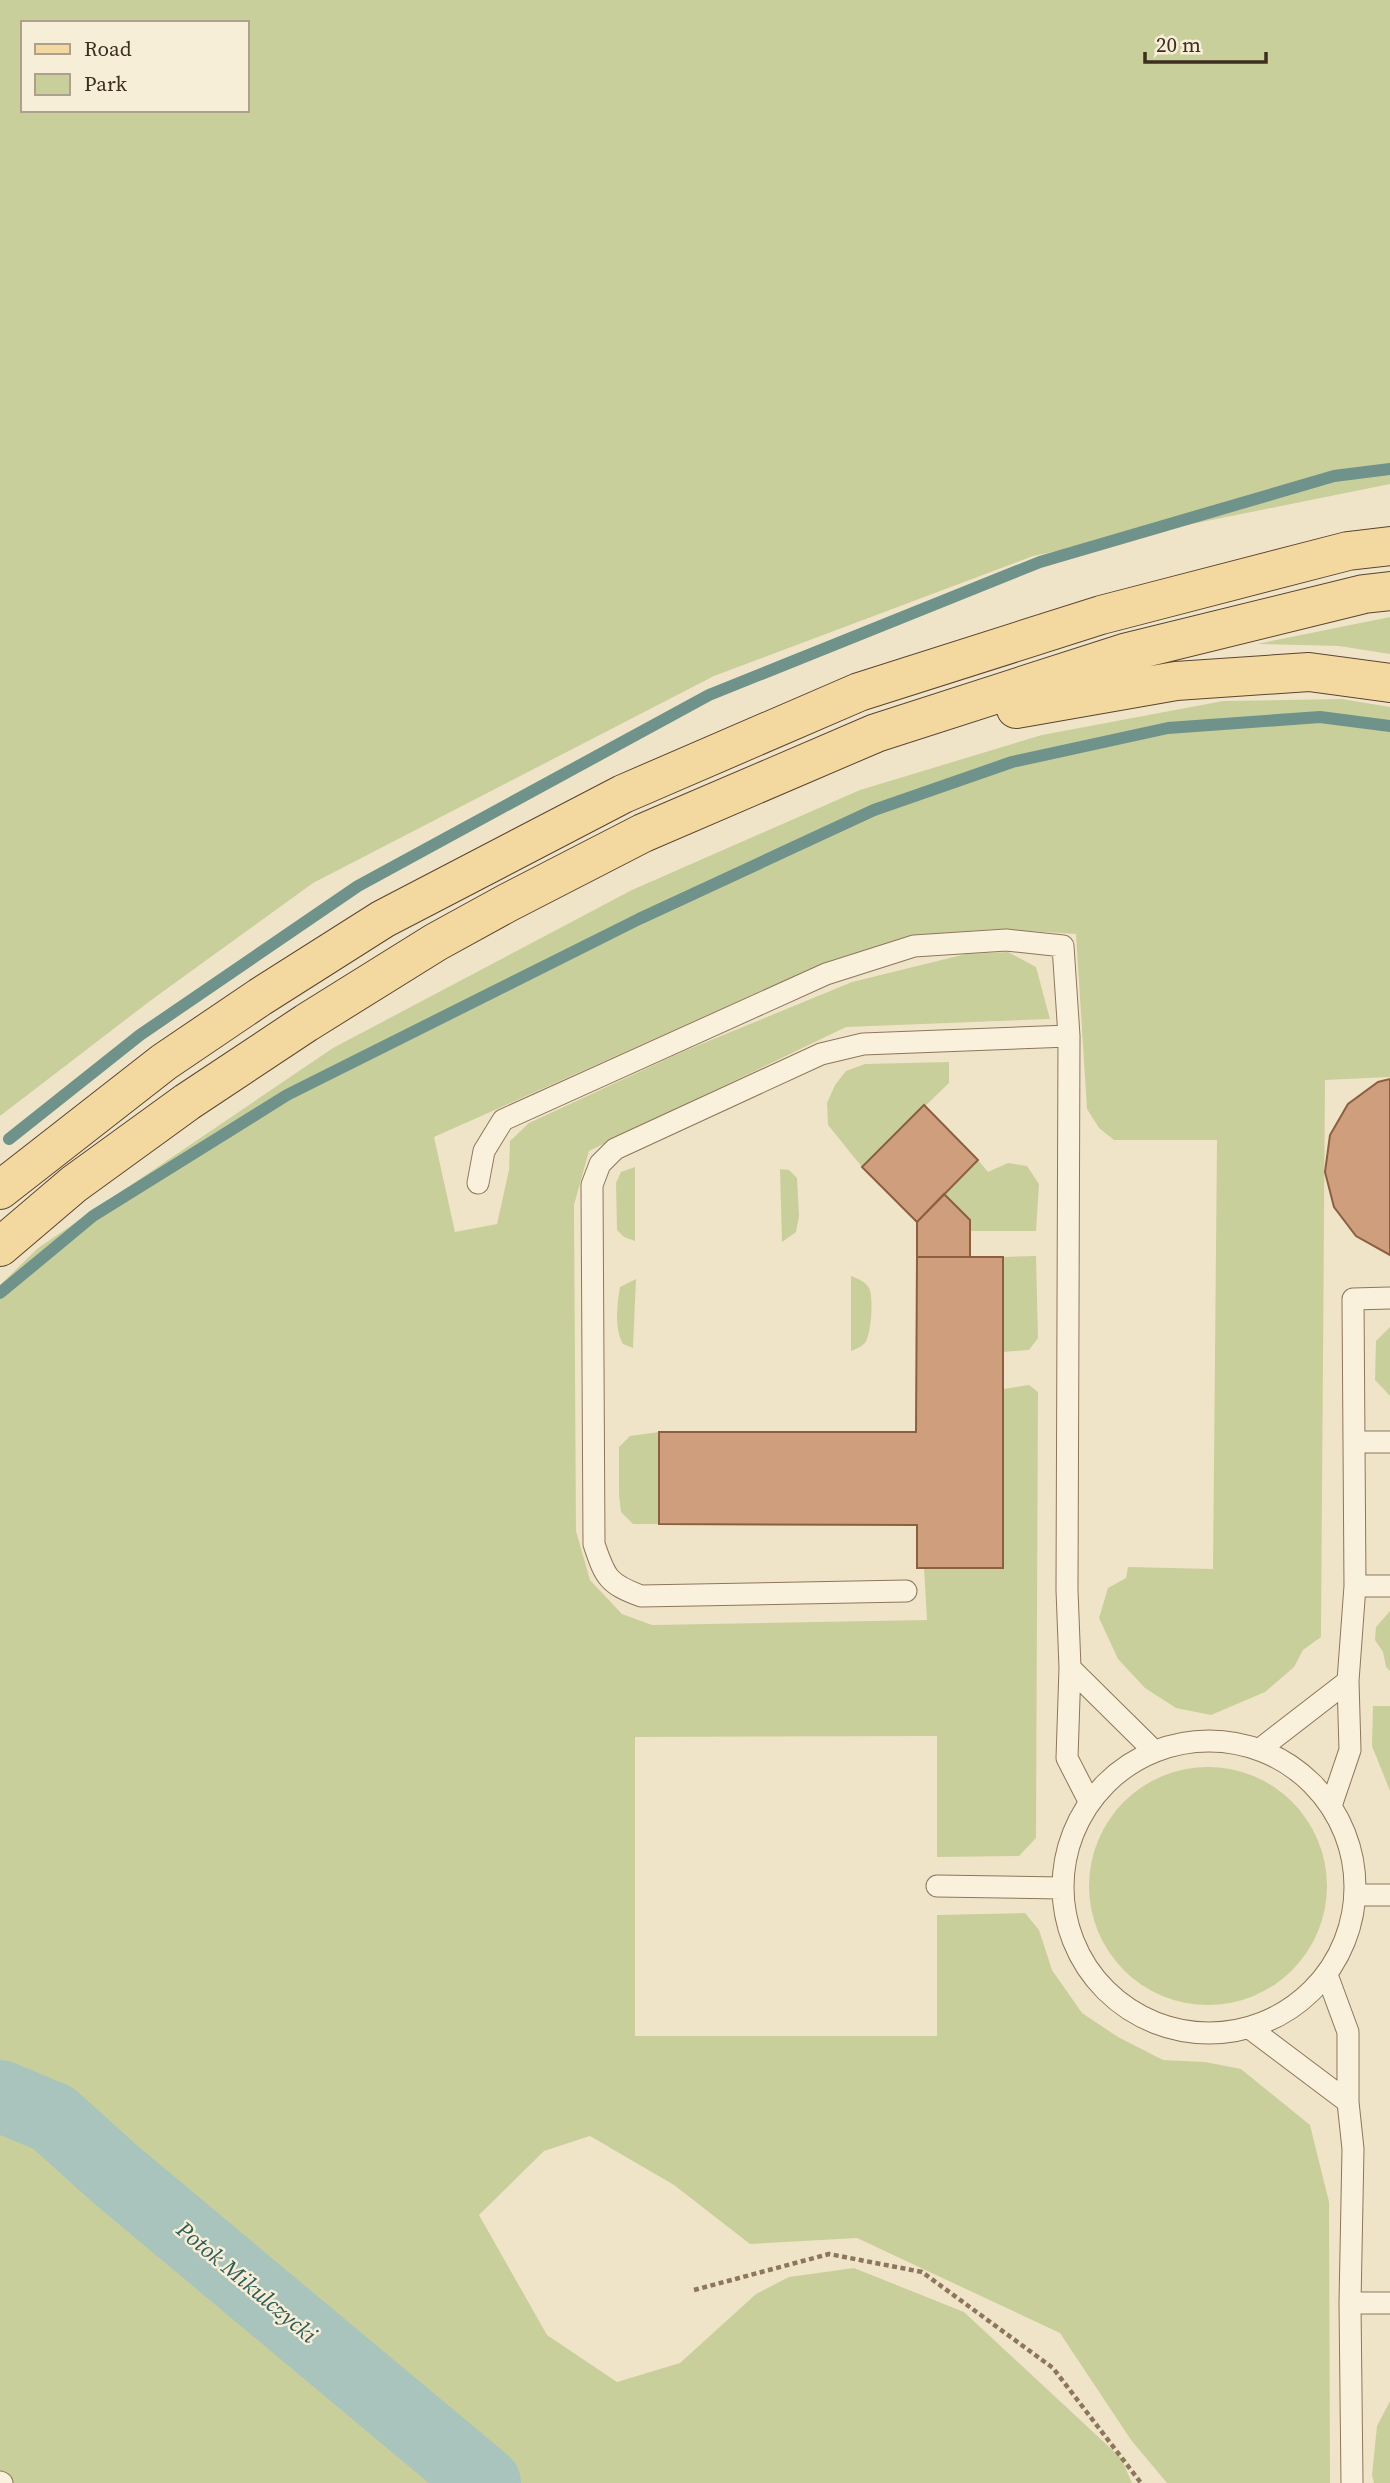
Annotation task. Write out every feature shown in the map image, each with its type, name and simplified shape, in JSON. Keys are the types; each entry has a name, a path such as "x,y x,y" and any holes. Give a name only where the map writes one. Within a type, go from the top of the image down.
{"main road":[{"path":"0,1190 164,1062 260,997 383,919 623,794 859,692 1101,615 1348,551 1390,546"},
{"path":"0,1247 74,1184 187,1102 306,1023 436,943 643,833 876,733 1124,653 1364,594 1390,591"},
{"path":"876,733 1176,681 1309,672 1390,683"}],"lane":[{"path":"478,1183 484,1151 503,1120 827,974 914,946 1006,940 1063,946 1069,1036 1067,1590 1070,1668 1067,1758 1089,1801"},
{"path":"906,1591 641,1596 617,1588 602,1566 594,1545 592,1185 600,1164 615,1149 821,1054 863,1044 1069,1036"},
{"path":"1331,1806 1350,1750 1348,1681 1355,1586 1353,1299 1390,1298"},
{"path":"1354,1442 1390,1442"},
{"path":"1355,1586 1390,1586"},
{"path":"1070,1668 1154,1751"},
{"path":"1260,1749 1348,1681"},
{"path":"1188,1741 1225,1741 1260,1749 1300,1772 1331,1806 1346,1834 1354,1864 1356,1895 1351,1924 1342,1951 1327,1975 1293,2008 1251,2029 1196,2035 1144,2020 1100,1987 1072,1941 1062,1888 1069,1842 1089,1801 1118,1772 1154,1751 1188,1741"},
{"path":"937,1886 1062,1888"},
{"path":"1356,1895 1390,1895"},
{"path":"1327,1975 1348,2032 1348,2102 1353,2149 1350,2303 1352,2483"},
{"path":"1251,2029 1348,2102"},
{"path":"1350,2303 1390,2303"}],"path":[{"path":"694,2290 829,2255 922,2272 1053,2368 1141,2483"}],"green space":[{"path":"0,0 1390,0 1390,484 1033,556 714,676 313,883 150,1001 0,1116"},
{"path":"1390,617 1390,654 1339,646 1257,644"},
{"path":"1342,699 1390,707 1390,1077 1325,1080 1321,1637 1303,1650 1294,1667 1265,1692 1211,1715 1176,1708 1145,1688 1118,1659 1099,1618 1108,1588 1126,1578 1128,1567 1213,1569 1217,1140 1114,1140 1099,1128 1087,1109 1076,934 996,929 917,935 829,961 434,1137 455,1232 497,1224 509,1170 510,1141 529,1123 682,1052 852,982 966,954 1008,952 1036,967 1050,1019 846,1027 589,1151 574,1205 576,1531 590,1580 622,1614 652,1625 927,1620 924,1568 1003,1568 1003,1389 1029,1385 1038,1392 1036,1838 1019,1856 937,1857 937,1736 635,1737 635,2036 937,2036 937,1915 1025,1913 1039,1930 1052,1970 1082,2013 1118,2037 1163,2060 1205,2062 1241,2069 1310,2125 1329,2202 1330,2483 1167,2483 1131,2440 1060,2333 857,2238 750,2244 674,2185 590,2136 544,2151 479,2215 547,2335 617,2382 680,2363 756,2294 789,2277 854,2268 964,2312 1121,2458 1132,2483 0,2483 0,1285 38,1248 333,1048 632,890 860,790 1042,735 1223,701"},
{"path":"949,1062 949,1083 862,1167 828,1125 827,1103 835,1085 846,1071 865,1064"},
{"path":"978,1160 988,1172 1008,1163 1027,1166 1039,1184 1036,1231 970,1231 970,1220 944,1194"},
{"path":"635,1167 635,1241 624,1237 617,1230 616,1183 621,1172"},
{"path":"780,1169 789,1170 797,1178 799,1216 796,1232 782,1242"},
{"path":"1036,1256 1038,1338 1029,1350 1003,1352 1003,1257"},
{"path":"851,1276 869,1288 872,1307 867,1339 862,1346 851,1351"},
{"path":"636,1279 633,1348 623,1344 620,1338 617,1309 620,1287"},
{"path":"1390,1327 1390,1396 1375,1380 1376,1341"},
{"path":"659,1432 659,1524 633,1524 621,1512 619,1447 630,1436"},
{"path":"1390,1611 1390,1671 1375,1640 1376,1627"},
{"path":"1373,1706 1390,1706 1390,1791 1372,1746"},
{"path":"1208,1767 1253,1776 1274,1787 1292,1802 1307,1820 1318,1841 1327,1886 1318,1931 1307,1952 1292,1970 1274,1985 1253,1996 1208,2005 1163,1996 1142,1985 1124,1970 1109,1952 1098,1931 1089,1886 1098,1841 1109,1820 1124,1802 1142,1787 1163,1776"},
{"path":"1390,2401 1390,2483 1374,2483 1372,2475 1377,2426"}],"building":[{"path":"1390,1079 1390,1255 1356,1236 1334,1207 1325,1172 1330,1135 1348,1104 1378,1082"},
{"path":"924,1105 978,1160 917,1222 862,1167"},
{"path":"944,1194 970,1220 970,1257 917,1257 917,1222"},
{"path":"917,1257 1003,1257 1003,1568 917,1568 917,1525 659,1524 659,1432 916,1432"}],"waterway":[{"path":"9,1139 140,1035 358,886 709,695 1040,562 1334,476 1390,469"},
{"path":"0,1293 93,1216 287,1095 639,919 874,810 1012,762 1168,728 1320,717 1390,726"},
{"name":"Potok Mikulczycki","path":"0,2096 53,2118 115,2174 485,2483"}]}
